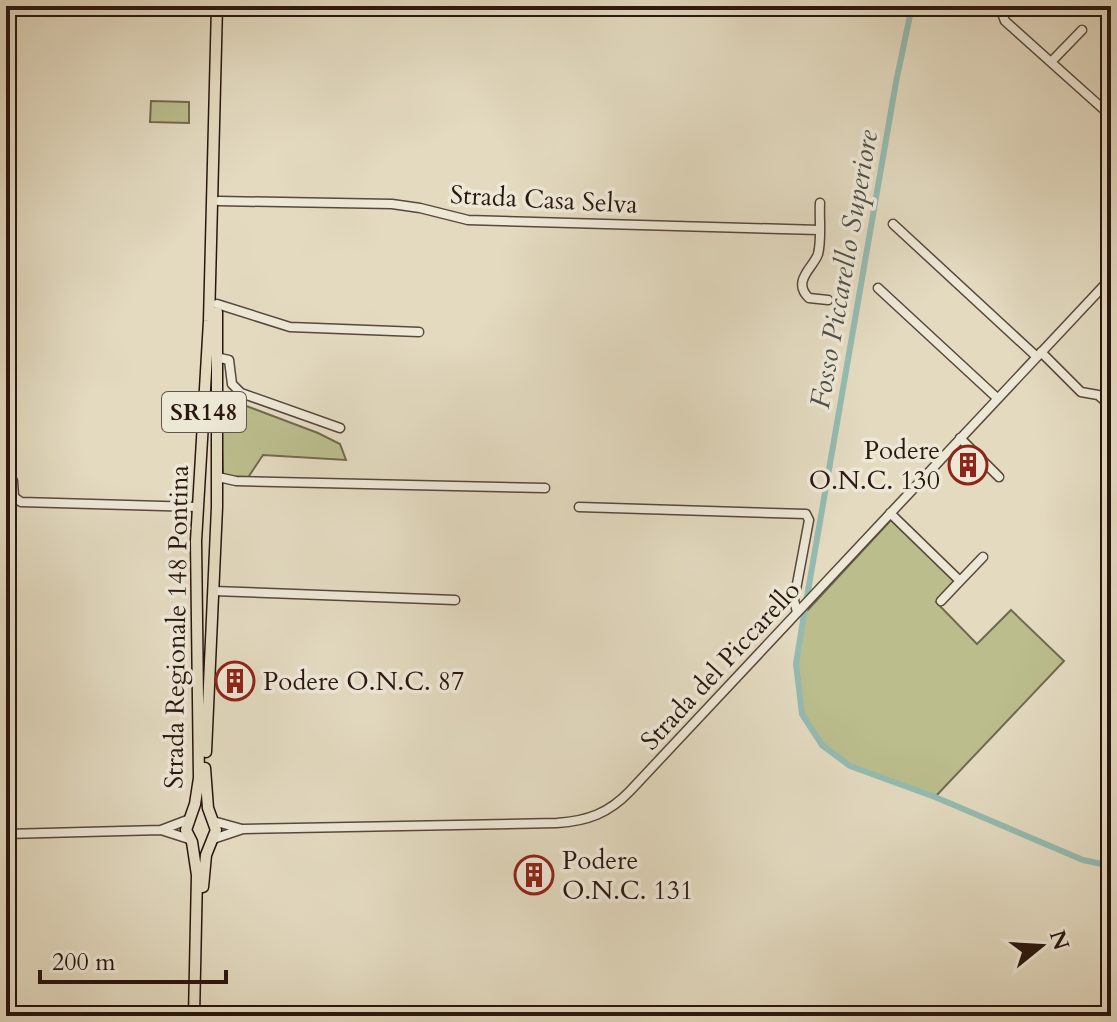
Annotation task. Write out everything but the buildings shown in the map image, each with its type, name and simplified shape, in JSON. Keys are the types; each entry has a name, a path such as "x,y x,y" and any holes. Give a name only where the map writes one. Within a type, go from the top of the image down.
{"main road":[{"name":"Strada Regionale 148 Pontina","path":"194,1016 197,881 186,830 199,778 198,507 209,321 217,6"},
{"name":"Strada Regionale 148 Pontina","path":"200,1016 203,878 216,830 205,773 218,477 216,357 224,6"},
{"name":"Strada Regionale 148 Pontina","path":"191,818 201,814 212,819"},
{"path":"190,840 201,845 212,840"}],"street":[{"path":"637,6 834,10"},
{"path":"1004,10 1005,21 1111,116"},
{"path":"1051,62 1082,30"},
{"name":"Strada Casa Selva","path":"219,201 392,204 468,220 819,230"},
{"path":"820,203 818,254 805,272 804,292 811,299 828,300"},
{"path":"893,224 1081,392 1098,395 1111,406"},
{"name":"Strada del Piccarello","path":"212,840 243,829 557,823 598,816 624,797 1111,278"},
{"path":"878,288 997,398"},
{"path":"217,304 290,327 419,332"},
{"path":"216,357 229,360 232,384 241,393 340,428"},
{"path":"960,438 999,477"},
{"path":"6,475 13,481 14,497 21,502 198,507"},
{"path":"218,477 238,481 545,488"},
{"path":"579,507 806,514 809,520 794,600 797,612"},
{"path":"890,513 960,581"},
{"path":"941,601 983,557"},
{"path":"214,591 455,600"},
{"path":"6,834 161,830 191,818"},
{"name":"Strada del Piccarello","path":"212,819 243,829"},
{"path":"161,830 190,840"}],"green space":[{"path":"151,101 189,102 189,123 150,122"},
{"path":"220,396 340,444 346,460 263,455 247,479 223,476"},
{"path":"891,520 955,581 936,602 977,644 1011,610 1064,661 935,797 850,766 822,745 802,715 796,664 804,614"}],"waterway":[{"name":"Fosso Piccarello Superiore","path":"912,6 896,82 796,664 802,714 822,745 850,766 935,797 1083,860 1111,866"}],"place":[{"name":"Podere O.N.C. 130","path":"968,465"},
{"name":"Podere O.N.C. 87","path":"235,681"},
{"name":"Podere O.N.C. 131","path":"534,875"}]}
